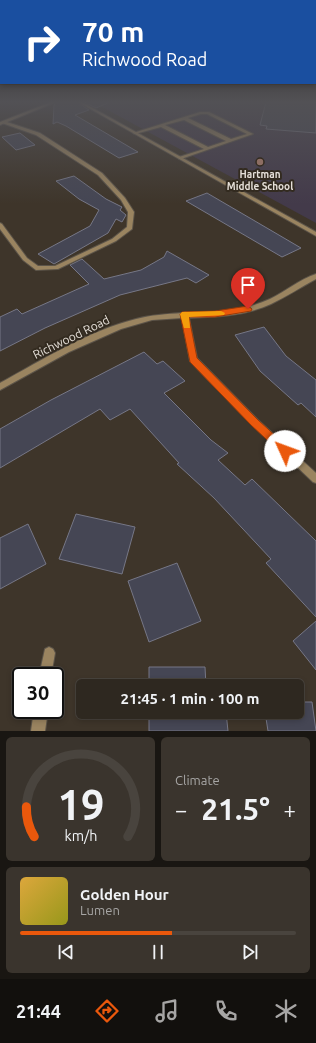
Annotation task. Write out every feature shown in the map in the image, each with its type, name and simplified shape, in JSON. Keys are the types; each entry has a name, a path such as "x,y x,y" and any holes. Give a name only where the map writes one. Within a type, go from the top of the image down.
{"street":[{"path":"0,226 25,259 36,268 56,268 114,240 130,228 131,212 123,199 100,174 41,136"},
{"path":"141,136 316,234"},
{"path":"183,136 208,149"},
{"path":"220,136 230,141"},
{"path":"181,158 245,136"},
{"name":"Richwood Road","path":"0,387 80,343 107,331 159,317 184,314 215,314 260,306 316,276"},
{"path":"184,314 193,359 255,422 316,479"},
{"path":"47,667 48,653"},
{"path":"38,731 40,719"}],"shaded area":[{"path":"156,136 316,136 316,223"}],"building":[{"path":"24,136 35,145 16,150 2,137"},
{"path":"83,136 111,136 138,152 119,158"},
{"path":"74,176 106,199 122,207 120,210 126,215 122,222 116,219 108,233 54,264 38,254 90,226 99,210 79,199 56,181"},
{"path":"207,193 301,248 282,257 186,201"},
{"path":"167,251 209,275 196,283 187,278 120,295 45,328 0,351 0,317 17,309 22,314 89,284 70,265 82,259 104,279 141,270 164,257"},
{"path":"264,327 286,356 316,380 316,417 301,403 298,405 260,371 235,335"},
{"path":"144,352 157,364 163,361 185,381 164,393 211,440 228,453 218,460 245,485 252,479 316,541 316,617 266,563 271,559 214,498 177,464 179,463 130,409 110,420 100,409 0,468 0,429 51,400"},
{"path":"76,514 135,527 122,574 59,559"},
{"path":"28,524 46,564 0,589 0,538"},
{"path":"177,563 201,621 149,642 128,581"},
{"path":"316,621 316,670 293,641"},
{"path":"149,667 205,667 206,679 149,679"},
{"path":"304,702 312,702 316,731 268,731 266,719 304,719"},
{"path":"149,719 227,719 228,731 149,731"}],"slow traffic":[{"path":"187,326 184,314 221,313"}],"place":[{"name":"Hartman Middle School","path":"260,162"}],"route":[{"path":"248,309 215,314 184,314 193,359 285,451"}]}
